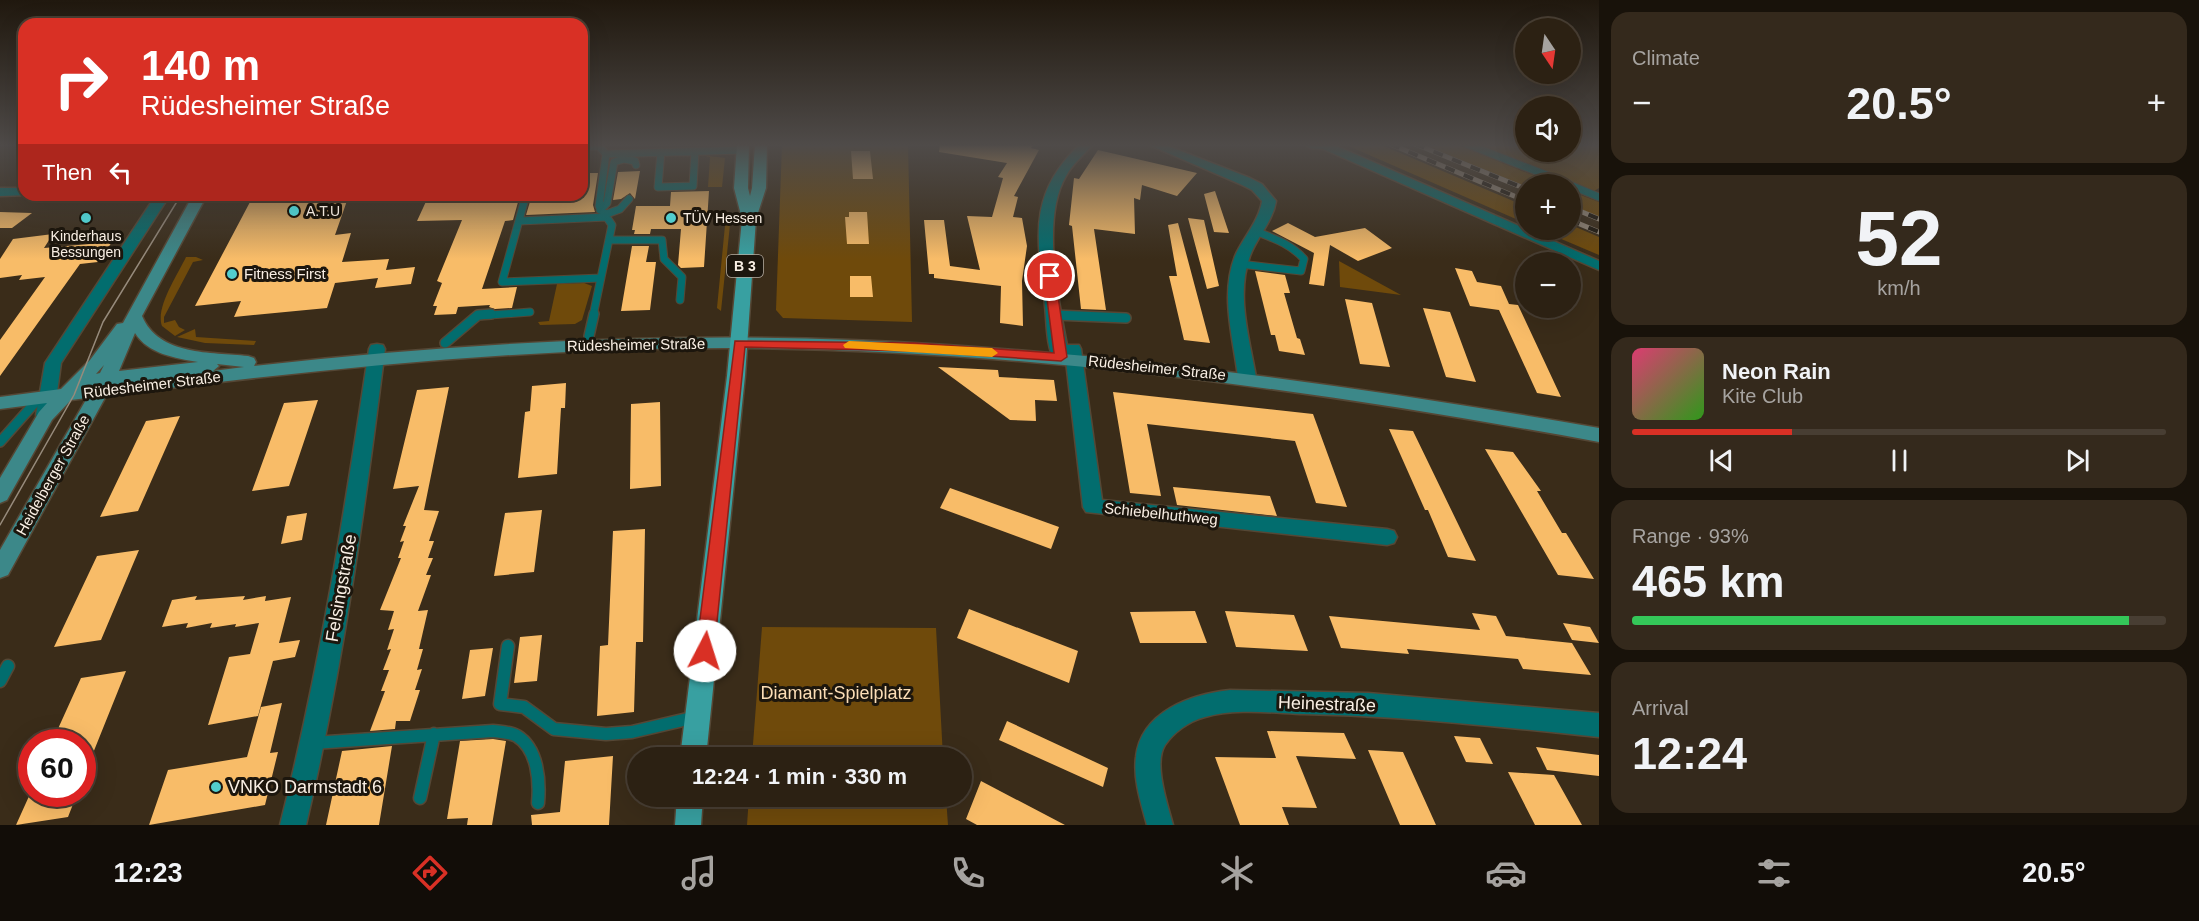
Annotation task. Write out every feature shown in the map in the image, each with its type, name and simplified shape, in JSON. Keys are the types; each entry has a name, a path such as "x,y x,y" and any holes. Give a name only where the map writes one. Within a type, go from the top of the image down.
{"main road":[{"name":"B 3","path":"741,182 749,219"},
{"name":"B 3","path":"740,338 749,219 759,182"},
{"name":"Heidelberger Straße","path":"0,569 104,385 134,316 197,201"},
{"name":"Heidelberger Straße","path":"0,495 49,399 78,382 134,316"},
{"path":"134,316 143,334 159,346 188,354 248,362"},
{"name":"Rüdesheimer Straße","path":"78,382 104,385 376,354 445,343 589,336 740,338 1067,353 1394,389 1599,425"},
{"name":"Rüdesheimer Straße","path":"49,399 104,385 248,362 740,338"},
{"path":"695,747 740,338"},
{"name":"Rüdesheimer Straße","path":"1247,372 1599,435"},
{"path":"0,393 49,399"},
{"path":"0,403 49,399"},
{"path":"688,825 689,807"}],"street":[{"name":"Schiebelhuthweg","path":"1056,182 1049,197 1044,237 1055,315 1067,353 1093,507 1387,537"},
{"path":"1244,182 1257,188 1269,201 1267,213 1255,231 1240,264 1234,291 1247,372"},
{"path":"1412,182 1599,266"},
{"path":"0,192 18,192"},
{"name":"Heidelberger Straße","path":"49,399 56,358 159,201"},
{"name":"Felsingstraße","path":"293,825 313,744 354,514 376,354"},
{"name":"Heinestraße","path":"1160,825 1152,789 1150,748 1161,732 1176,717 1198,707 1270,702 1338,703 1599,725"}],"lane":[{"path":"589,336 612,225 599,203 602,182"},
{"path":"604,214 610,182"},
{"path":"658,182 658,187 693,186 693,182"},
{"path":"1581,190 1599,197"},
{"path":"519,221 604,214 620,209 629,199"},
{"path":"524,201 502,282 601,278"},
{"path":"1240,264 1301,271 1304,259 1300,254 1275,239 1255,231"},
{"path":"609,240 662,240 664,259 682,277 680,300"},
{"path":"445,343 478,315 530,312"},
{"path":"1055,315 1126,318"},
{"path":"0,442 49,399"},
{"path":"508,646 500,704 524,707 554,729 606,734 632,732 699,717"},
{"path":"0,681 8,666"},
{"path":"313,744 493,731 517,736 533,754 540,790 538,803"},
{"path":"420,798 434,734"}],"green space":[{"path":"708,182 722,182 722,187 708,187"},
{"path":"781,182 909,182 912,322 783,318 776,310"},
{"path":"1432,182 1470,182 1515,202 1515,219"},
{"path":"1581,182 1599,182 1599,188 1594,191 1581,186"},
{"path":"1581,195 1599,202 1599,217 1581,209"},
{"path":"726,215 731,215 721,311 717,308"},
{"path":"1581,229 1599,237 1599,255 1564,240 1581,240"},
{"path":"186,257 203,260 193,262 164,317 164,323 175,320 179,327 185,330 175,336 162,326 162,310 168,291"},
{"path":"1339,261 1401,295 1340,287"},
{"path":"584,283 592,286 582,320 575,324 540,325 538,322 549,321 557,284"},
{"path":"195,329 196,337 256,341 254,345 205,343 177,337"},
{"name":"Diamant-Spielplatz","path":"762,627 936,628 942,747 753,747"},
{"path":"748,807 947,807 948,825 747,825"}],"building":[{"path":"588,182 597,182 593,205 595,212 526,215 530,201 588,201"},
{"path":"616,182 638,182 635,199 630,193 621,199 613,200"},
{"path":"1002,182 1021,182 1014,196 1018,197 1013,217 1022,218 1027,246 1022,281 1023,326 1000,323 1001,286 934,278 934,274 929,274 924,220 944,220 950,266 980,270 967,216 992,217"},
{"path":"1074,182 1189,182 1177,196 1142,185 1140,200 1134,198 1135,234 1094,229 1106,310 1081,309 1072,226 1069,225"},
{"name":"TÜV Hessen","path":"709,191 704,267 681,268 678,265 681,229 651,229 650,234 634,234 635,230 632,230 636,206 670,206 671,192"},
{"path":"1215,191 1229,233 1214,232 1204,194"},
{"path":"347,201 335,235 351,233 342,262 389,259 386,270 415,267 411,284 375,288 378,278 335,283 327,308 234,317 241,301 195,306 250,202"},
{"path":"426,201 518,201 513,220 505,221 482,289 517,287 512,308 495,309 489,307 490,305 458,307 456,314 434,315 437,306 433,306 442,283 437,281 462,220 417,221"},
{"path":"0,212 32,213 12,228 0,228"},
{"path":"849,212 867,212 869,244 847,244 845,217 849,217"},
{"path":"1188,218 1204,220 1219,286 1207,289"},
{"path":"1178,223 1210,343 1184,340 1169,276 1177,276 1168,225"},
{"path":"1288,223 1315,237 1365,228 1392,248 1358,261 1330,245 1324,286 1309,284 1314,253 1272,231"},
{"path":"53,234 44,248 112,242 98,262 80,264 0,376 0,340 45,277 19,280 22,275 0,278 0,259 13,239"},
{"path":"632,246 649,246 646,262 656,262 650,310 621,311"},
{"path":"1455,268 1472,271 1477,282 1501,286 1509,304 1515,305 1515,318 1524,318 1561,397 1537,393 1499,310 1470,306"},
{"path":"1255,271 1285,275 1290,293 1284,293 1297,338 1300,339 1305,355 1279,351 1275,335 1271,335"},
{"path":"850,276 871,276 873,297 850,297"},
{"path":"1345,299 1372,303 1390,367 1360,364"},
{"path":"1423,308 1450,312 1476,382 1446,377"},
{"path":"938,367 998,370 999,377 1054,380 1057,401 1035,400 1036,421 1010,420"},
{"path":"566,383 565,408 561,408 557,474 518,478 525,412 530,411 532,386"},
{"path":"449,387 424,510 439,511 429,541 434,541 428,558 433,558 426,575 431,575 418,611 428,610 419,649 423,649 417,670 422,669 415,690 420,690 410,721 396,721 395,729 370,731 385,691 381,691 389,670 383,670 391,649 387,650 394,629 388,630 394,611 380,610 401,558 398,558 404,541 400,542 406,526 403,526 419,486 393,489 417,390"},
{"path":"1113,392 1313,414 1347,507 1316,503 1295,441 1147,424 1161,496 1130,493"},
{"path":"318,400 289,486 252,491 284,403"},
{"path":"660,402 661,486 630,489 631,404"},
{"path":"180,416 138,511 100,517 146,421"},
{"path":"1389,429 1413,431 1476,561 1448,557"},
{"path":"1485,449 1513,452 1541,491 1537,491 1562,533 1566,533 1594,579 1558,575"},
{"path":"1173,487 1270,496 1277,516 1177,505"},
{"path":"950,488 1059,527 1051,549 940,508"},
{"path":"542,510 534,572 494,576 505,513"},
{"path":"307,513 302,540 281,544 287,516"},
{"path":"645,529 643,642 636,642 634,712 597,716 600,646 608,645 613,531"},
{"path":"139,550 101,640 54,647 97,556"},
{"path":"197,596 195,600 245,596 243,600 266,596 265,601 291,597 279,643 300,640 295,657 273,661 258,716 208,725 229,657 250,654 259,623 235,627 236,624 210,628 212,623 186,628 188,623 162,627 172,600"},
{"path":"969,609 1078,651 1069,683 957,638"},
{"path":"1195,611 1207,643 1140,643 1130,612"},
{"path":"1225,611 1294,615 1308,651 1236,647"},
{"path":"1472,613 1496,616 1506,636 1572,643 1591,675 1523,669 1518,659 1407,649 1409,654 1341,648 1329,616 1480,630"},
{"path":"1563,623 1590,627 1599,643 1572,640"},
{"path":"542,635 537,681 514,683 520,637"},
{"path":"493,648 485,696 462,699 470,650"},
{"path":"126,671 96,746 96,729 58,729 81,678"},
{"name":"VNKO Darmstadt 6","path":"282,703 270,753 278,752 265,805 149,825 168,770 247,757 261,707"},
{"path":"1007,721 1108,768 1103,787 999,740"},
{"path":"1267,731 1344,733 1356,759 1296,756 1317,808 1282,807 1289,825 1240,825 1215,757 1276,758"},
{"path":"1454,736 1480,738 1493,764 1466,762"},
{"path":"493,739 506,741 492,825 467,825 468,818 447,819 460,741"},
{"path":"392,746 379,825 326,825 342,751"},
{"path":"1536,747 1599,755 1599,776 1547,770"},
{"path":"1368,750 1403,752 1436,825 1400,825"},
{"path":"613,756 609,825 532,825 531,815 560,812 565,761"},
{"path":"1508,772 1554,775 1582,825 1535,825"},
{"path":"981,781 1065,825 977,825 966,819"},
{"path":"24,807 72,807 68,817 16,825"}],"tram line":[{"path":"0,525 74,395 103,322 177,201"}],"railway":[{"path":"1482,182 1515,196"},
{"path":"1510,182 1515,185"},
{"path":"1581,212 1599,219"},
{"path":"1581,225 1599,232"}],"slow traffic":[{"path":"849,345 992,353"}],"place":[{"name":"A.T.U","path":"294,211"},
{"name":"Kinderhaus Bessungen","path":"86,218"},
{"name":"TÜV Hessen","path":"671,218"},
{"name":"Fitness First","path":"232,274"},
{"name":"VNKO Darmstadt 6","path":"216,787"}],"route":[{"path":"705,651 739,343 915,347 1061,357 1050,276"}]}
